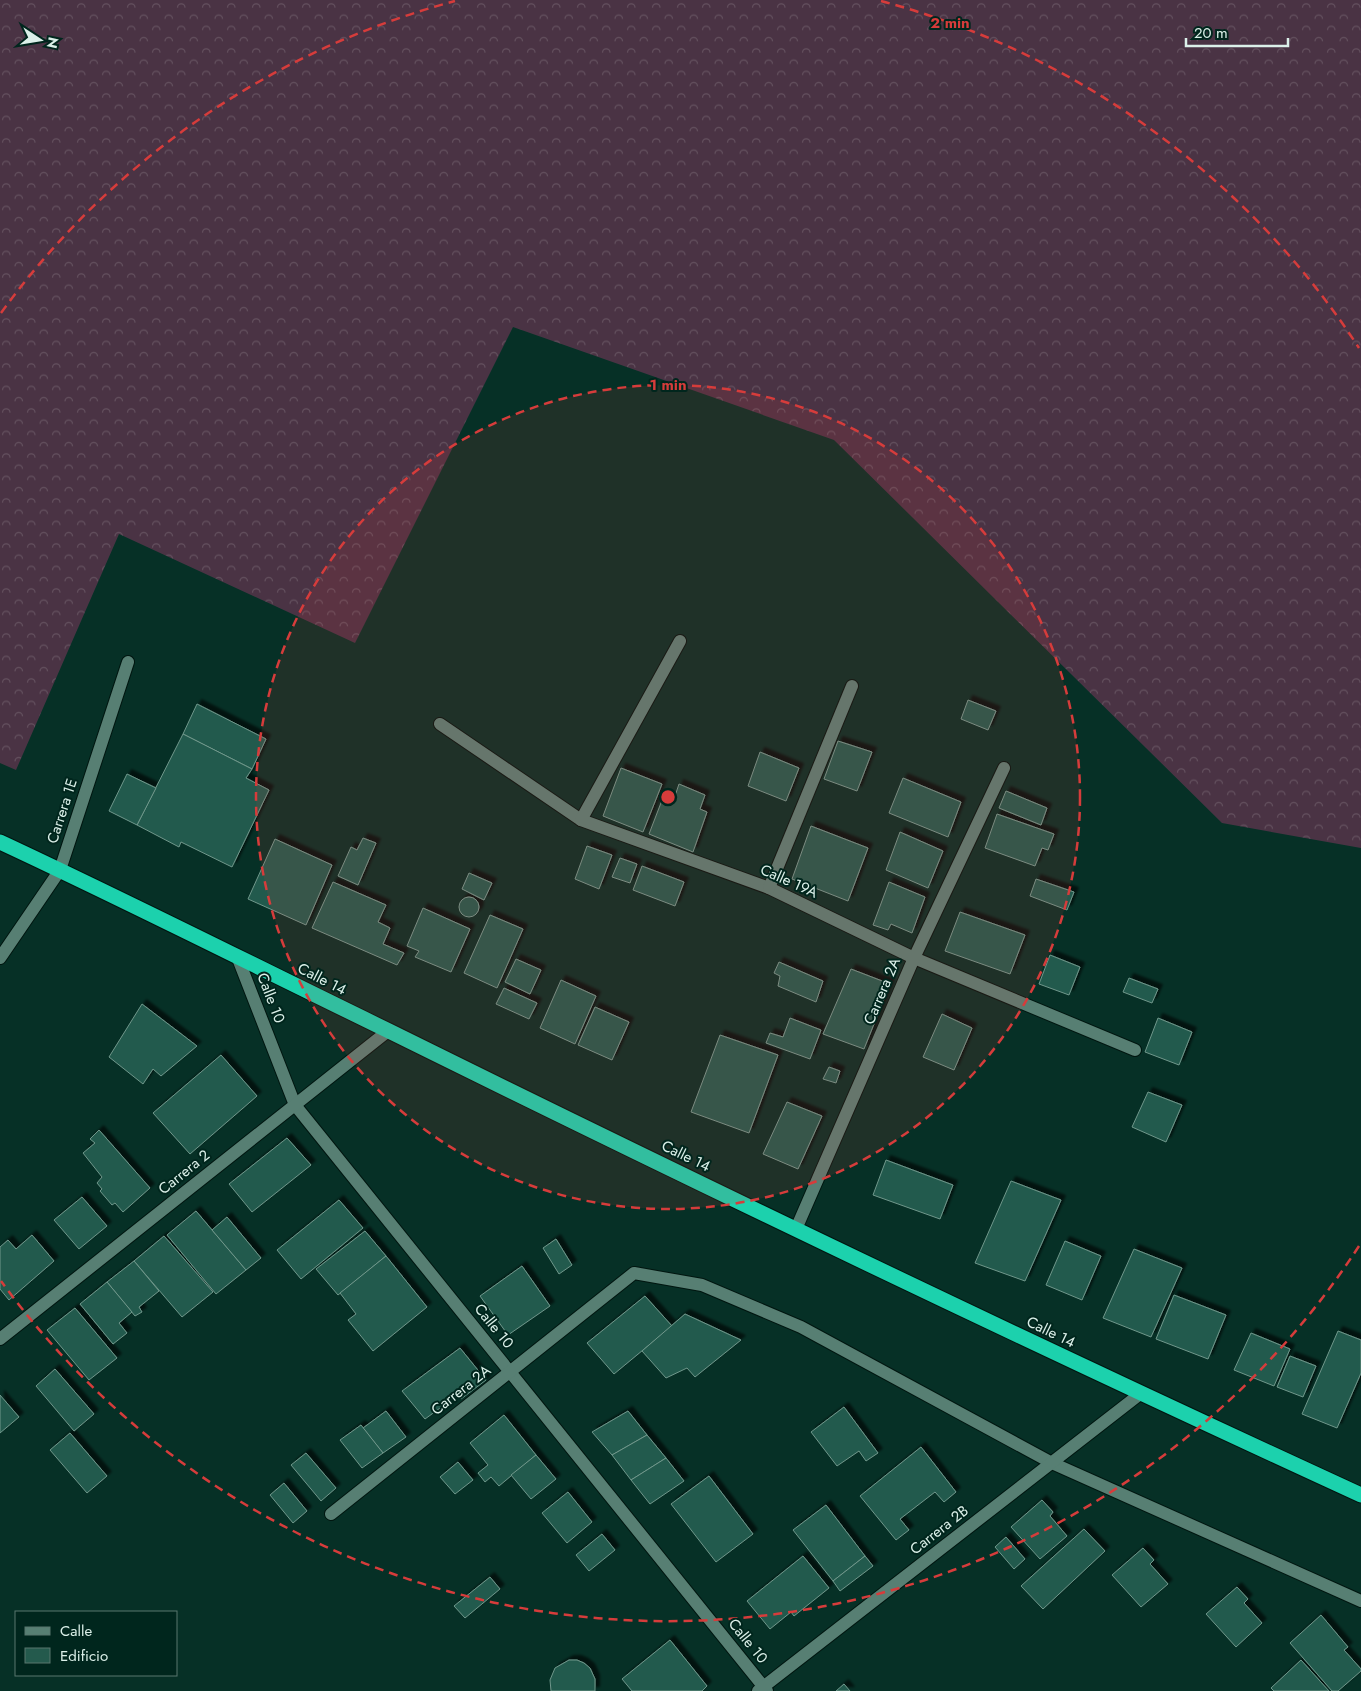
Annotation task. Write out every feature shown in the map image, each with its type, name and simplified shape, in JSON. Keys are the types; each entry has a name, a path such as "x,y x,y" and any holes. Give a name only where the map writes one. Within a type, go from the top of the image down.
{"highway":[{"name":"Calle 14","path":"0,842 1140,1394 1361,1494"}],"street":[{"path":"581,820 680,642"},
{"name":"Carrera 1E","path":"0,958 60,870 128,662"},
{"path":"769,888 852,686"},
{"name":"Calle 19A","path":"440,724 581,820 769,888 914,958 1135,1050"},
{"name":"Carrera 2A","path":"796,1229 914,958 1004,768"},
{"name":"Calle 10","path":"238,956 295,1105 763,1689"},
{"name":"Carrera 2","path":"0,1340 388,1031"},
{"name":"Carrera 2A","path":"331,1514 634,1273 702,1285 801,1327 1052,1462"},
{"name":"Carrera 2B","path":"763,1689 1140,1394"},
{"path":"1052,1462 1361,1600"}],"green space":[{"path":"0,0 1361,0 1361,848 1222,823 834,440 513,327 355,643 119,534 16,770 0,763"}],"building":[{"path":"968,700 996,711 988,730 961,719"},
{"path":"197,704 266,739 252,769 183,734"},
{"path":"183,734 252,769 246,778 269,790 232,867 181,842 179,847 137,825"},
{"path":"838,741 872,752 857,791 824,779"},
{"path":"760,752 799,768 786,801 748,786"},
{"path":"621,768 662,784 643,832 603,816"},
{"path":"127,774 156,788 137,825 109,811"},
{"path":"903,778 961,802 948,837 889,813"},
{"path":"679,784 705,795 700,809 707,812 693,852 649,834 664,795 674,799"},
{"path":"1006,791 1047,808 1041,825 999,808"},
{"path":"997,814 1054,834 1048,850 1042,848 1035,866 985,848"},
{"path":"811,826 868,848 848,901 792,879"},
{"path":"900,832 943,851 928,888 886,870"},
{"path":"363,838 376,843 358,885 338,876 351,847 357,850"},
{"path":"275,839 332,865 306,925 248,899"},
{"path":"587,846 612,855 599,889 575,879"},
{"path":"620,858 637,864 630,883 612,877"},
{"path":"642,866 684,882 675,906 633,890"},
{"path":"469,873 492,883 484,900 462,889"},
{"path":"1036,879 1074,892 1067,910 1030,896"},
{"path":"333,882 386,905 378,922 390,928 383,944 404,953 397,965 312,928"},
{"path":"889,882 925,897 912,933 891,924 888,930 873,925"},
{"path":"469,897 476,900 479,907 476,914 469,917 462,914 459,907 462,900"},
{"path":"423,908 470,929 451,972 415,957 419,951 407,946"},
{"path":"960,912 1025,935 1010,974 945,951"},
{"path":"490,915 523,929 497,988 464,973"},
{"path":"1050,955 1080,967 1069,995 1039,984"},
{"path":"516,959 541,970 530,994 505,982"},
{"path":"779,962 823,981 816,1002 778,986 780,976 774,973"},
{"path":"851,969 890,984 864,1049 823,1034"},
{"path":"1129,978 1158,989 1152,1003 1123,992"},
{"path":"561,980 596,996 575,1044 540,1028"},
{"path":"504,988 537,1003 529,1019 496,1004"},
{"path":"142,1004 197,1046 161,1076 153,1069 143,1084 109,1057"},
{"path":"595,1007 629,1022 612,1060 578,1045"},
{"path":"942,1014 972,1028 954,1070 923,1057"},
{"path":"790,1018 821,1030 810,1059 766,1043 770,1033 783,1037"},
{"path":"1158,1018 1192,1032 1179,1065 1145,1052"},
{"path":"720,1035 778,1055 749,1133 691,1112"},
{"path":"221,1055 257,1096 190,1154 153,1113"},
{"path":"829,1067 840,1071 836,1083 823,1079"},
{"path":"1148,1092 1182,1105 1166,1142 1132,1127"},
{"path":"787,1102 822,1116 798,1169 763,1154"},
{"path":"99,1130 150,1188 123,1212 115,1203 112,1205 100,1191 102,1189 97,1183 102,1177 83,1153 95,1143 90,1139"},
{"path":"287,1138 311,1165 252,1212 229,1184"},
{"path":"886,1160 953,1185 940,1219 873,1195"},
{"path":"1011,1181 1061,1200 1025,1281 975,1263"},
{"path":"82,1197 107,1226 79,1249 54,1220"},
{"path":"339,1200 363,1228 301,1279 277,1250"},
{"path":"196,1211 246,1270 216,1294 167,1235"},
{"path":"227,1217 261,1258 246,1270 212,1230"},
{"path":"365,1231 386,1256 338,1295 316,1269"},
{"path":"32,1235 54,1261 9,1300 0,1289 0,1247 8,1240 16,1249"},
{"path":"164,1236 213,1292 182,1317 134,1261"},
{"path":"556,1239 572,1265 559,1274 543,1248"},
{"path":"1065,1241 1101,1256 1082,1300 1046,1285"},
{"path":"1134,1249 1182,1268 1151,1337 1103,1318"},
{"path":"386,1256 427,1307 373,1351 348,1320 356,1314 340,1293"},
{"path":"134,1261 159,1291 139,1307 142,1312 135,1316 107,1282"},
{"path":"522,1266 550,1306 508,1335 480,1296"},
{"path":"107,1282 132,1312 119,1323 127,1333 113,1344 80,1304"},
{"path":"1174,1295 1226,1315 1208,1359 1156,1339"},
{"path":"645,1296 672,1326 614,1374 587,1343"},
{"path":"75,1308 117,1358 89,1380 47,1330"},
{"path":"685,1314 741,1340 695,1377 687,1368 666,1378 642,1351"},
{"path":"1338,1331 1361,1340 1361,1373 1337,1428 1302,1414"},
{"path":"1251,1333 1290,1349 1274,1386 1234,1370"},
{"path":"460,1348 486,1380 461,1399 458,1395 425,1419 402,1391"},
{"path":"1290,1356 1316,1366 1303,1397 1277,1387"},
{"path":"55,1369 94,1414 74,1431 36,1386"},
{"path":"0,1395 19,1417 0,1433"},
{"path":"844,1407 878,1453 866,1461 859,1451 837,1466 811,1432"},
{"path":"386,1411 406,1437 383,1453 363,1428"},
{"path":"628,1411 647,1435 612,1455 592,1432"},
{"path":"504,1415 536,1455 499,1486 491,1477 485,1482 478,1473 488,1465 470,1443"},
{"path":"361,1425 383,1453 362,1468 340,1440"},
{"path":"70,1433 107,1476 87,1493 50,1450"},
{"path":"647,1435 666,1458 631,1480 612,1455"},
{"path":"921,1447 956,1492 944,1502 935,1492 900,1519 909,1530 896,1540 860,1496"},
{"path":"306,1453 336,1488 321,1501 291,1465"},
{"path":"536,1455 556,1479 531,1499 511,1475"},
{"path":"666,1458 684,1481 650,1504 631,1480"},
{"path":"458,1462 473,1480 455,1494 440,1477"},
{"path":"709,1476 753,1534 716,1562 671,1504"},
{"path":"284,1483 307,1511 293,1523 270,1495"},
{"path":"568,1492 592,1522 567,1543 542,1513"},
{"path":"1042,1500 1053,1512 1050,1516 1067,1536 1040,1559 1011,1527"},
{"path":"826,1505 865,1556 833,1581 793,1530"},
{"path":"1084,1529 1105,1551 1043,1609 1021,1586"},
{"path":"602,1534 615,1550 589,1571 576,1555"},
{"path":"1006,1537 1025,1559 1014,1569 995,1547"},
{"path":"1143,1548 1154,1560 1150,1564 1168,1584 1141,1607 1112,1575"},
{"path":"803,1556 829,1588 794,1616 791,1612 770,1629 747,1601"},
{"path":"865,1556 873,1566 840,1591 833,1581"},
{"path":"490,1577 500,1589 465,1618 454,1606"},
{"path":"1237,1587 1248,1599 1244,1603 1262,1623 1236,1647 1206,1614"},
{"path":"1321,1615 1348,1647 1344,1650 1361,1669 1338,1691 1332,1691 1290,1643"},
{"path":"670,1640 707,1686 702,1691 632,1691 622,1679"},
{"path":"569,1660 577,1660 590,1668 595,1679 595,1691 551,1691 550,1680 555,1668"},
{"path":"1301,1660 1329,1691 1274,1691 1271,1688"},
{"path":"844,1684 850,1691 836,1691"}]}
